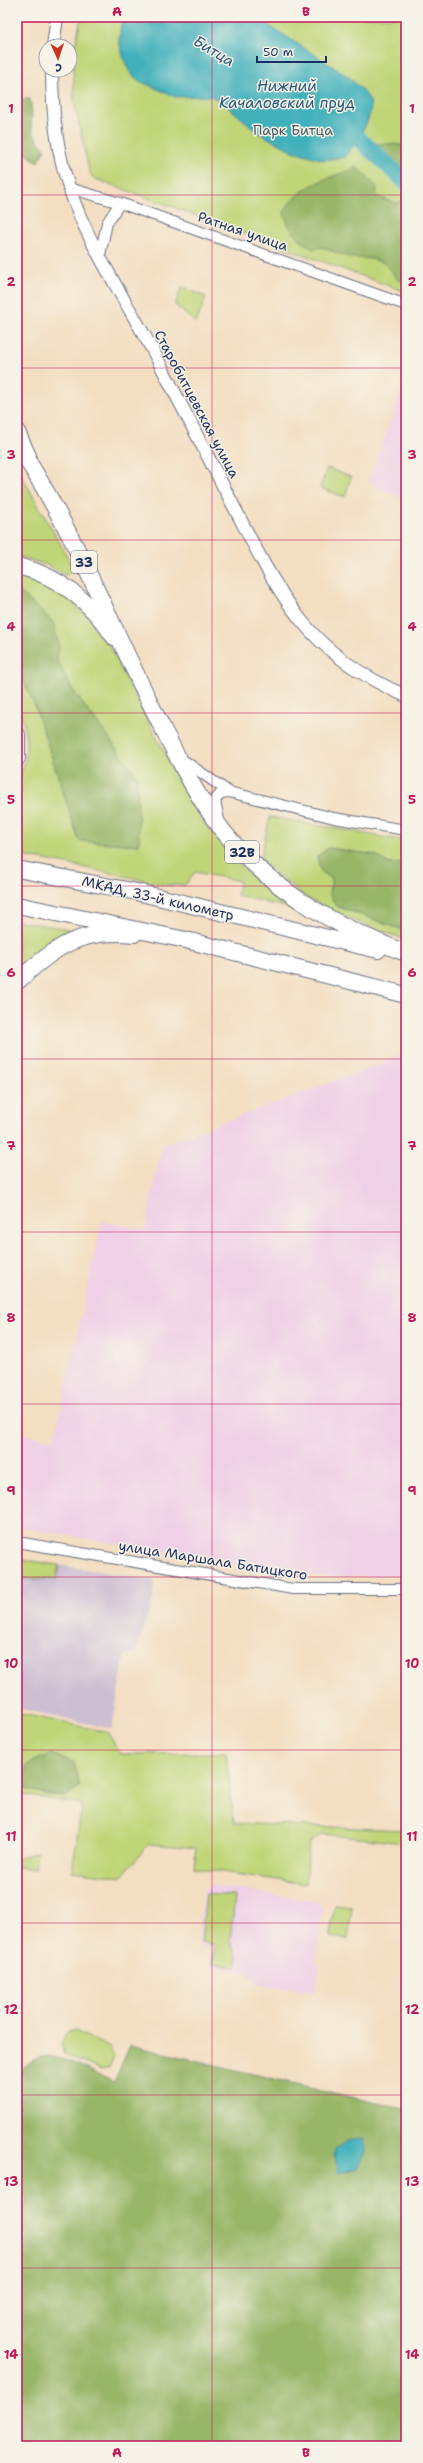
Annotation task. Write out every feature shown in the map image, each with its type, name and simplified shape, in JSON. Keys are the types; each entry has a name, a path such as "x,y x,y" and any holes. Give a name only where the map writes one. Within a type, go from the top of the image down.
{"main road":[{"path":"17,432 35,472"},
{"name":"33","path":"17,444 35,472 75,545 126,655"},
{"name":"32B","path":"17,566 46,576 78,596 102,620 126,655 176,755 205,806 221,828 254,864 302,904 335,922 406,953"},
{"path":"17,735 17,758"},
{"name":"МКАД, 33-й километр","path":"17,869 137,892 298,930 406,958"},
{"path":"17,905 186,940 406,995"},
{"path":"17,982 58,947 90,934 123,933 186,940"}],"street":[{"path":"54,38 57,17"},
{"name":"Старобитцевская улица","path":"52,78 53,119 69,188 82,221 281,592 302,622 322,643 368,676 406,696"},
{"name":"Ратная улица","path":"69,188 120,202 406,305"},
{"path":"100,255 107,223 120,202"},
{"path":"176,755 195,771 229,792 334,818 406,830"},
{"path":"221,828 215,800 221,793 229,792"},
{"name":"улица Маршала Батицкого","path":"17,1542 293,1588 406,1589"}],"shaded area":[{"path":"406,379 406,500 368,482"},
{"path":"406,1051 406,1576 309,1576 17,1527 17,1433 54,1440 102,1221 145,1230 162,1145 383,1063"},
{"path":"59,1565 154,1580 153,1597 136,1652 125,1654 112,1729 17,1708 17,1577 56,1580"},
{"path":"210,1885 316,1901 322,1908 316,1963 319,1967 316,1992 259,1985 247,1973 209,1968 211,1948 197,1945 204,1891"}],"green space":[{"name":"Парк Битца","path":"81,17 406,17 406,292 93,178 89,171 74,101 73,78 78,78 77,38"},
{"path":"17,99 30,99 32,129 34,135 45,149 38,162 17,148"},
{"path":"369,143 406,145 406,178"},
{"path":"357,167 377,187 376,197 397,203 406,200 406,279 399,281 385,263 372,259 352,258 321,247 313,249 302,242 294,234 288,224 284,212 298,195 306,189 326,179"},
{"path":"182,287 206,297 196,323 175,305"},
{"path":"17,468 75,570 65,575 49,566 17,556"},
{"path":"327,468 351,477 345,497 320,488"},
{"path":"17,574 44,584 68,599 89,619 107,641 184,791 201,819 243,868 288,908 237,895 240,881 195,872 185,885 166,885 17,855 17,789 26,757 26,738 23,720 17,704"},
{"path":"17,589 53,622 59,645 57,660 72,689 137,776 139,845 79,841 35,706 17,667"},
{"path":"270,817 406,841 406,863 389,864 375,855 329,848 317,857 321,871 332,879 336,906 406,931 406,940 334,913 304,896 260,860"},
{"path":"328,848 376,855 389,864 406,863 406,931 336,906 329,893 332,879 321,871 317,857"},
{"path":"17,921 68,929 69,934 51,943 17,971"},
{"path":"17,1559 59,1565 56,1580 17,1578"},
{"path":"17,1713 107,1732 121,1754 226,1753 234,1823 404,1830 403,1843 322,1834 309,1844 306,1884 194,1868 196,1848 149,1844 121,1877 72,1871 82,1804 17,1794"},
{"path":"50,1754 74,1762 80,1786 67,1796 49,1795 23,1788 27,1765"},
{"path":"37,1852 35,1869 17,1867 17,1858"},
{"path":"206,1894 235,1896 230,1942 237,1956 237,1967 212,1964 215,1945 201,1942"},
{"path":"334,1905 352,1907 348,1939 330,1937"},
{"path":"76,2031 110,2048 114,2057 109,2068 101,2070 64,2054 61,2044 66,2033"},
{"path":"130,2045 377,2103 406,2108 406,2446 17,2446 17,2280 26,2198 17,2181 17,2165 24,2156 17,2152 17,2074 25,2066 36,2059 51,2057 69,2061 114,2082"}],"water":[{"name":"Нижний Качаловский пруд","path":"122,17 256,17 349,77 366,94 370,101 371,108 367,123 345,157 324,160 293,151 260,134 221,101 210,96 176,97 139,81 130,73 124,60 119,41"},
{"path":"363,2138 366,2152 358,2168 339,2173 334,2154 336,2148 347,2140"}],"waterway":[{"name":"Битца","path":"340,127 359,139 406,182"}]}
